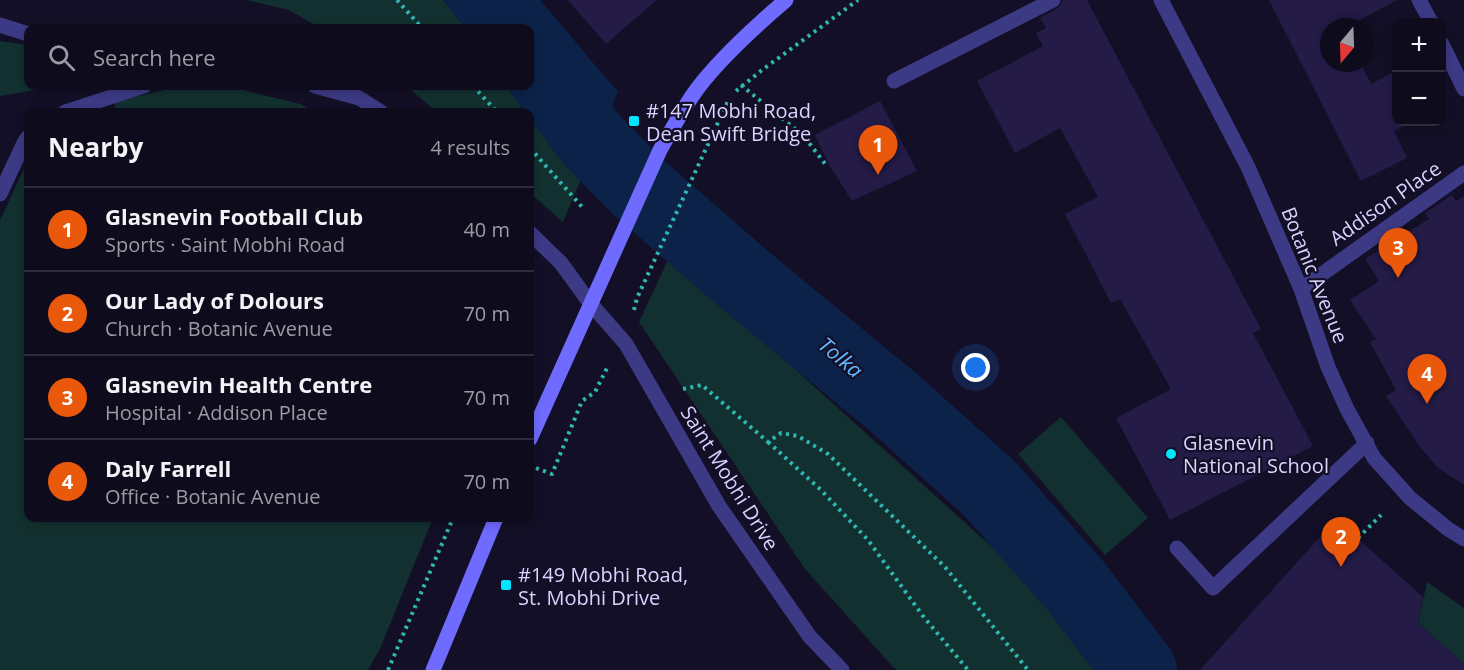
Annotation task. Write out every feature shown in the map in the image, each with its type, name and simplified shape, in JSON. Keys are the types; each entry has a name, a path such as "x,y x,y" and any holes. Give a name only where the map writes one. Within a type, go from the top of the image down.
{"main road":[{"path":"534,430 660,150 678,118 705,79 752,30 786,0"},
{"path":"433,670 494,522"}],"street":[{"path":"894,81 1053,0"},
{"name":"Botanic Avenue","path":"1161,0 1248,167 1301,289 1328,367 1347,409 1374,458 1410,498 1464,539"},
{"path":"1419,0 1429,18"},
{"path":"0,25 24,32"},
{"path":"1446,52 1464,89"},
{"path":"77,108 132,90"},
{"path":"330,90 359,98 375,108"},
{"path":"0,194 24,143"},
{"name":"Addison Place","path":"1301,289 1464,173"},
{"name":"Saint Mobhi Drive","path":"534,238 561,263 590,303 626,344 719,506 810,637 842,670"},
{"path":"1177,548 1213,588 1367,443"}],"path":[{"path":"397,0 418,24"},
{"path":"633,316 636,298 730,96 858,0"},
{"path":"717,66 794,128 806,139 826,165"},
{"path":"477,90 493,108"},
{"path":"534,152 583,207"},
{"path":"545,471 552,474 582,401 595,392 599,384"},
{"path":"674,390 702,385 820,490 868,540 923,616 968,670"},
{"path":"768,442 781,433 798,436 828,454 945,567 1028,670"},
{"path":"1358,538 1381,515"},
{"path":"388,670 451,522"}],"green space":[{"path":"247,0 443,0 463,24 313,24 289,10"},
{"path":"0,41 24,44 24,90 36,90 0,96"},
{"path":"165,90 242,90 300,104 308,108 115,108 116,101"},
{"path":"411,90 514,90 529,108 432,108"},
{"path":"534,114 583,175 563,222 534,197"},
{"path":"24,169 24,522 431,522 380,649 368,670 0,670 0,220"},
{"path":"673,249 776,352 1053,602 1100,670 897,670 893,667 805,569 639,322"},
{"path":"1061,417 1148,518 1105,555 1018,454"},
{"path":"1427,582 1464,608 1464,664 1418,623"}],"water":[{"path":"443,0 540,0 618,92 583,175 534,114 534,108 529,108 514,90 534,90 534,24 463,24"}],"building":[{"path":"568,0 657,0 606,44"},
{"path":"1063,0 1087,0 1261,329 1253,333 1313,446 1170,520 1116,418 1171,389 1120,299 1111,303 1065,214 1098,197 1060,128 1015,153 977,81 1043,46 1036,33 1046,28 1040,18 1058,8"},
{"path":"1269,0 1397,0 1364,18 1320,18 1320,72 1365,72 1371,84 1392,73 1392,126 1405,126 1394,131 1407,158 1361,181"},
{"path":"880,101 917,171 852,201 831,168 815,135"},
{"path":"1452,195 1456,201 1464,196 1464,485 1437,467 1420,447 1386,396 1396,390 1370,342 1376,339 1350,300 1379,281 1365,259 1429,219 1425,213"},
{"path":"1336,519 1423,597 1418,623 1464,664 1464,670 1200,670"}],"waterway":[{"name":"Tolka","path":"534,62 591,139 638,187 746,281 892,401 988,487 1074,584 1140,670"}],"place":[{"name":"#147 Mobhi Road, Dean Swift Bridge","path":"634,121"},
{"name":"Glasnevin Football Club","path":"878,175"},
{"name":"Glasnevin Health Centre","path":"1398,278"},
{"name":"Daly Farrell","path":"1427,404"},
{"name":"Glasnevin National School","path":"1171,454"},
{"name":"Our Lady of Dolours","path":"1341,567"},
{"name":"#149 Mobhi Road, St. Mobhi Drive","path":"506,585"}]}
